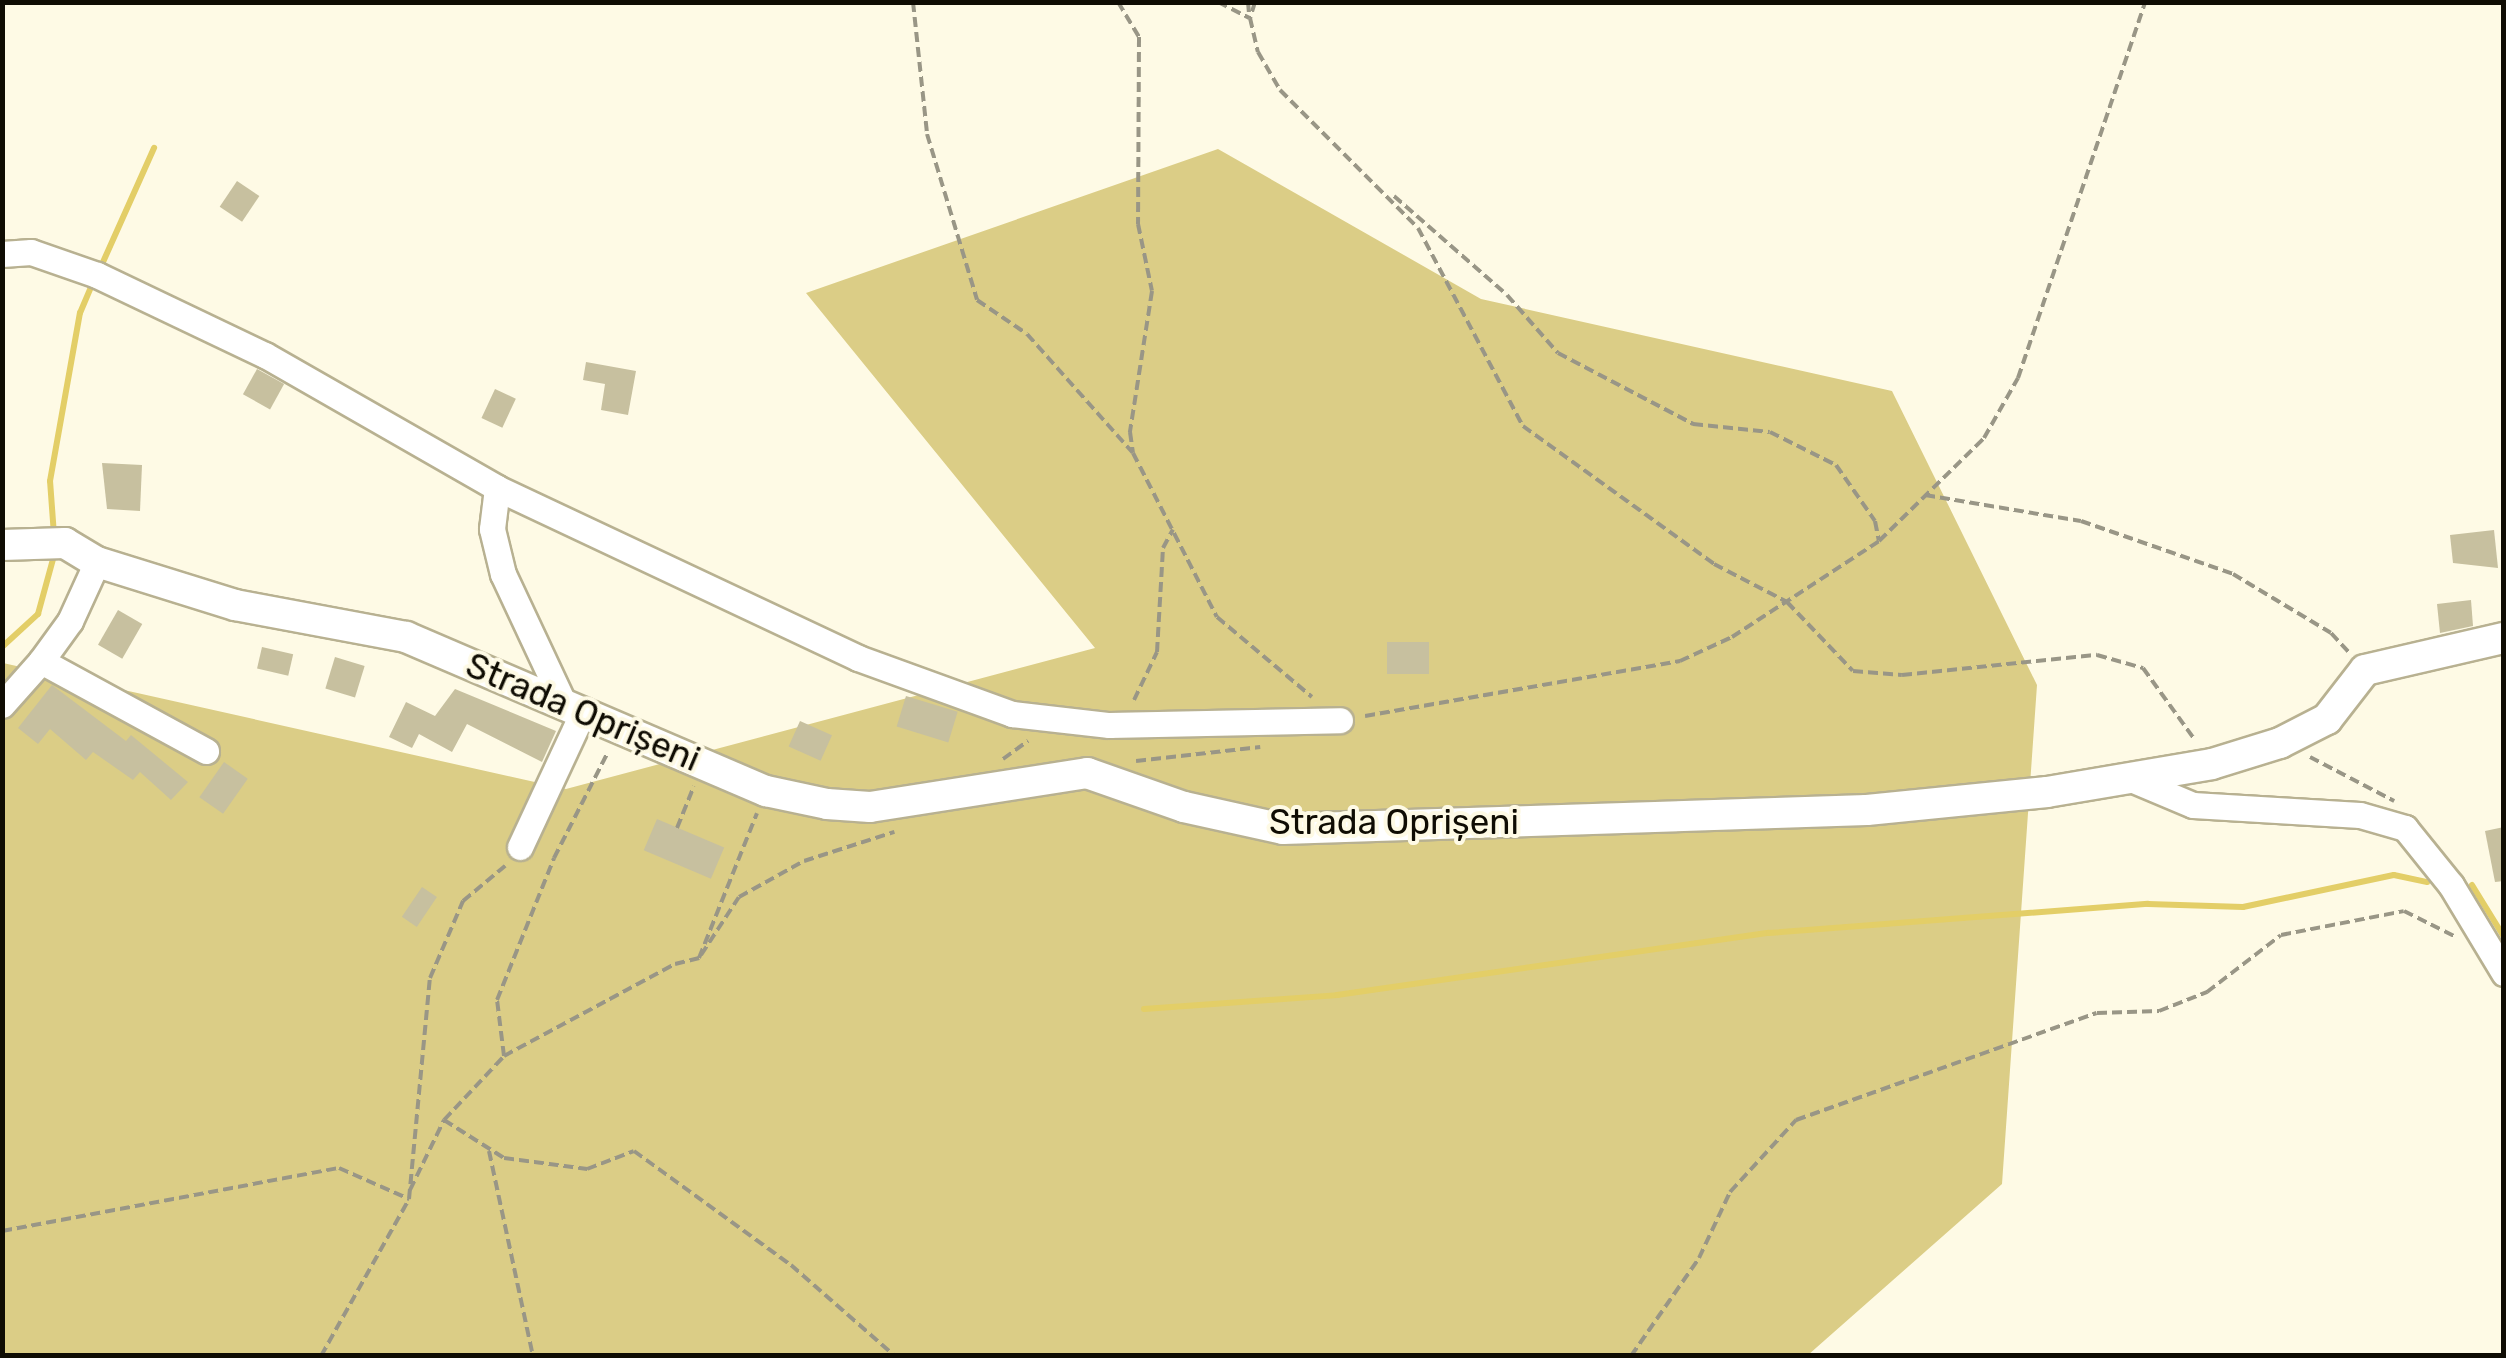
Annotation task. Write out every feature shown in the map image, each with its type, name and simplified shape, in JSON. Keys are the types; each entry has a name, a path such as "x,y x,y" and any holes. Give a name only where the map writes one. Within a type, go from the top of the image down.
{"street":[{"path":"2,254 31,252 97,275 265,354 497,488 876,664 1012,714 1110,725 1340,720"},
{"path":"497,488 492,529 503,574 573,705 520,847"},
{"name":"Strada Oprișeni","path":"2,545 53,543 97,562 235,605 406,637 573,705 766,791 870,807 1088,773 1184,807 1283,829 1939,806 2131,779 2212,764 2280,743 2328,718 2365,670"},
{"path":"2,705 70,621 97,562"},
{"path":"2365,670 2504,638"},
{"path":"41,660 206,751"},
{"path":"2131,779 2193,804 2360,815 2405,828 2451,885 2497,963"}],"path":[{"path":"913,2 914,64 927,134 977,300 1027,334 1132,453 1217,616 1340,720 1680,660 1787,602 1879,541 1984,438 2018,378 2145,2"},
{"path":"1118,2 1140,37 1138,224 1152,291 1130,432 1132,453"},
{"path":"1218,2 1250,18"},
{"path":"1248,2 1258,52 1280,90 1379,184 1507,295 1558,353 1693,424 1770,432 1836,465 1875,521 1879,541"},
{"path":"1250,18 1255,2"},
{"path":"1379,184 1418,228 1523,426 1714,564 1787,602 1853,671 1902,675 2098,655 2143,668 2212,764"},
{"path":"1924,495 2081,521 2234,574 2331,633 2365,670"},
{"path":"1110,725 1144,691 1157,652 1163,548 1173,529"},
{"path":"504,1056 497,1000 554,858 621,727"},
{"path":"975,788 983,773 1038,734"},
{"path":"1128,762 1276,743"},
{"path":"2280,743 2392,797 2405,828"},
{"path":"677,828 702,763"},
{"path":"699,958 766,791"},
{"path":"410,1190 444,1120 504,1056 675,964 699,958 740,897 804,861 890,836 925,799"},
{"path":"322,1356 409,1199 430,978 463,901 520,847"},
{"path":"1631,1356 1698,1258 1730,1192 1796,1120 2097,1013 2159,1011 2207,992 2281,934 2404,911 2497,963"},
{"path":"444,1120 504,1158 587,1168 634,1151 791,1265 895,1356"},
{"path":"488,1148 533,1356"},
{"path":"2,1231 339,1168 409,1199"}],"shaded area":[{"path":"1218,149 1481,299 1892,391 2037,685 2002,1184 1808,1355 3,1356 3,663 566,789 1095,648 806,293"}],"building":[{"path":"237,181 259,196 242,222 220,207"},
{"path":"586,362 636,371 628,415 601,410 605,384 583,380"},
{"path":"257,369 284,384 270,409 243,394"},
{"path":"495,389 516,399 502,428 481,418"},
{"path":"102,463 142,465 140,511 107,509"},
{"path":"2494,530 2498,568 2453,563 2450,535"},
{"path":"2471,600 2473,626 2440,633 2437,604"},
{"path":"118,610 142,624 122,659 98,645"},
{"path":"1387,642 1429,642 1429,674 1387,674"},
{"path":"262,647 293,654 288,676 257,668"},
{"path":"335,657 365,666 355,698 325,689"},
{"path":"52,685 126,741 131,735 188,782 171,800 140,772 133,780 93,752 86,760 50,729 38,744 18,728"},
{"path":"455,689 556,731 542,762 467,724 452,752 419,734 412,748 389,737 406,702 435,716"},
{"path":"906,696 958,712 948,742 897,727"},
{"path":"800,721 832,735 821,761 789,747"},
{"path":"224,762 248,779 223,814 199,797"},
{"path":"657,819 724,848 711,879 644,850"},
{"path":"2504,827 2504,881 2495,882 2485,831"},
{"path":"422,887 437,897 417,927 402,917"}],"waterway":[{"path":"99,271 154,148"},
{"path":"54,535 50,481 80,313 93,283"},
{"path":"2,647 38,614 55,552"},
{"path":"1144,1009 1337,995 1769,933 2148,904 2243,907 2394,875 2427,882"},
{"path":"2472,885 2504,937"}]}
